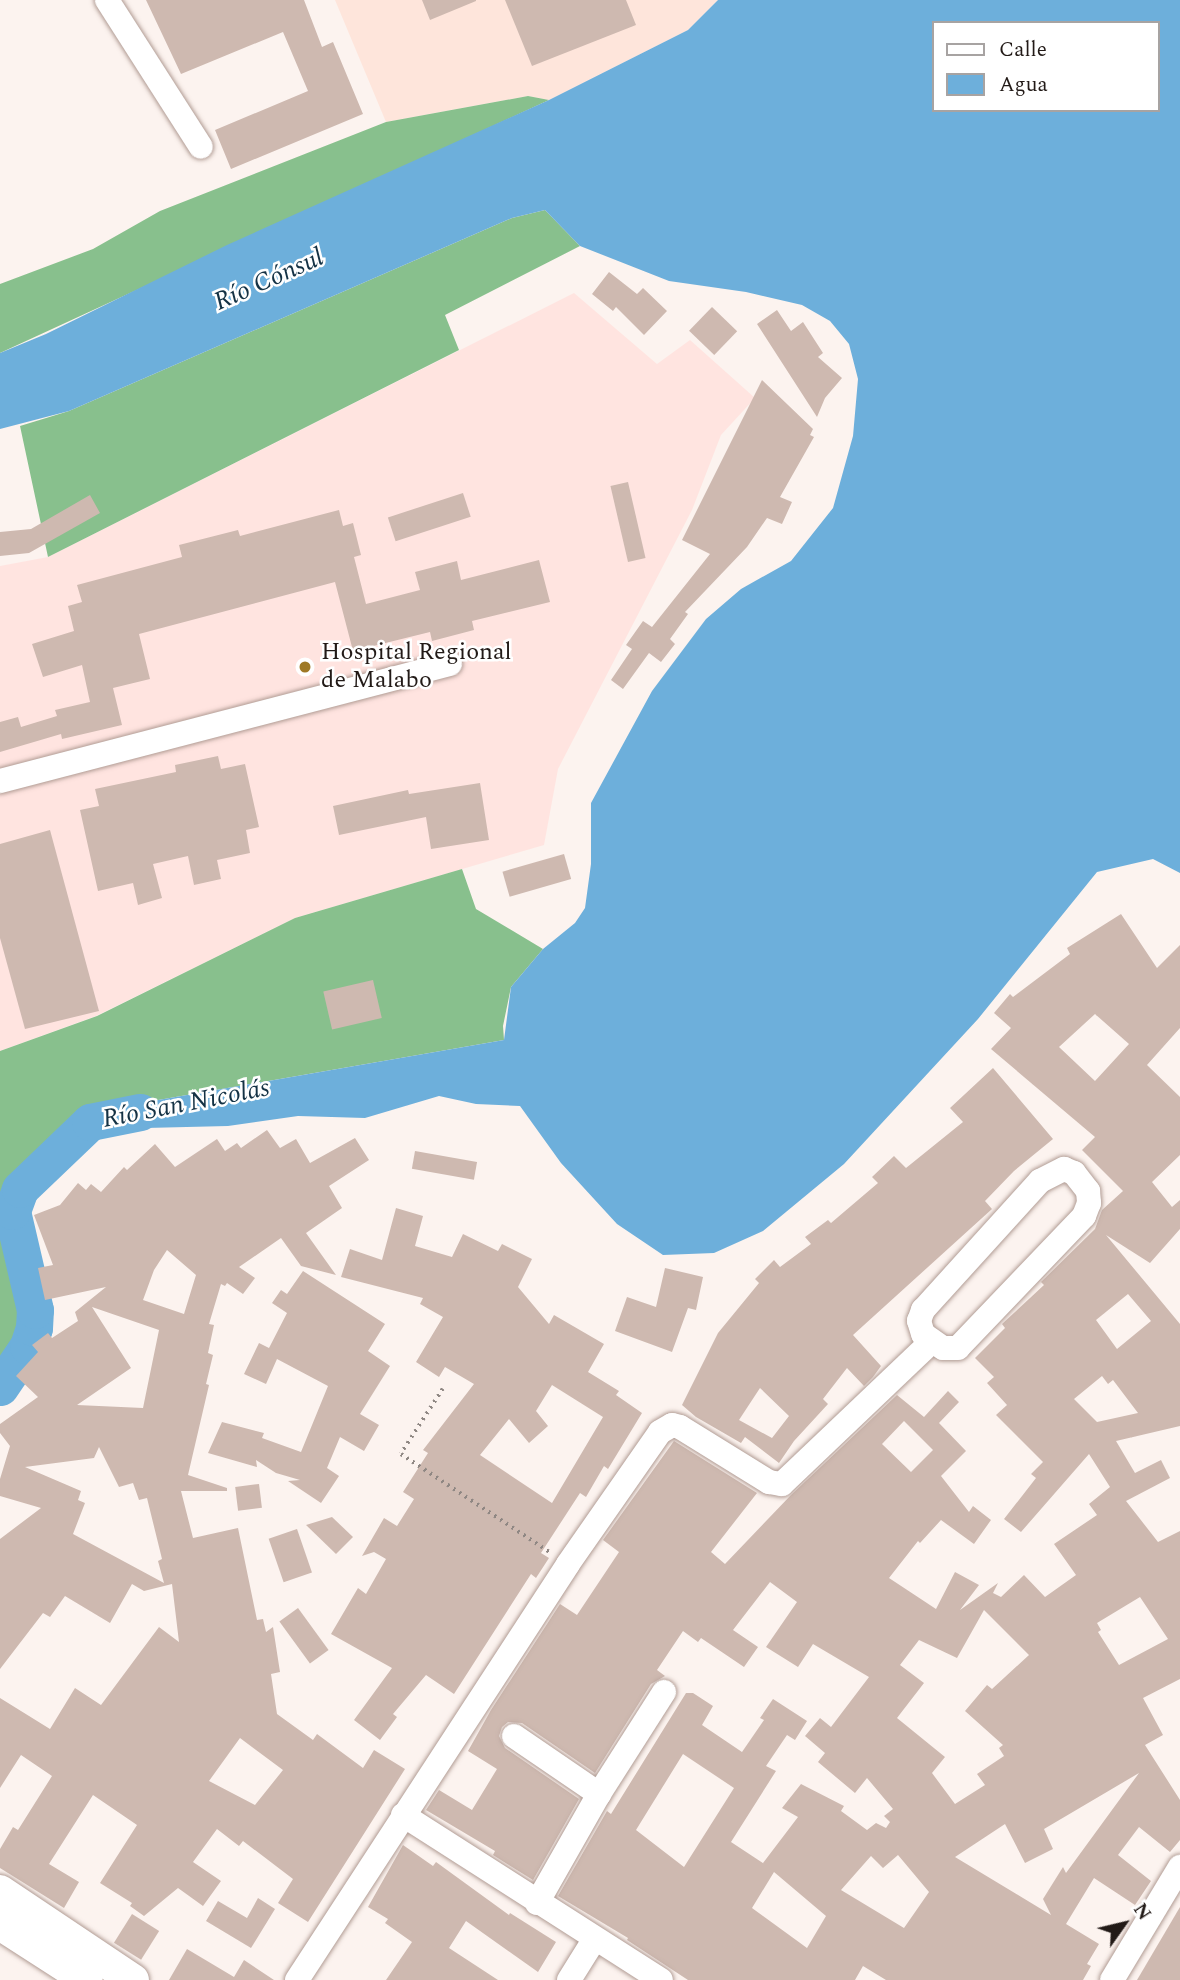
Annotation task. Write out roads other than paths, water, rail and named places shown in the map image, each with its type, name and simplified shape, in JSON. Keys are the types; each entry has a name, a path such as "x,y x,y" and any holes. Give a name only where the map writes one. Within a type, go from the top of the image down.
{"main road":[{"path":"0,1891 133,1980"},
{"path":"0,1924 87,1980"}],"street":[{"path":"107,0 201,147"},
{"path":"0,781 450,664"},
{"path":"1064,1169 1074,1173 1088,1191 1090,1203 1084,1216 958,1348 943,1348 932,1341 923,1334 919,1321 923,1310 1040,1181 1064,1169"},
{"path":"297,1980 568,1564 640,1457 665,1428 680,1427 769,1482 782,1484 932,1341"},
{"path":"537,1903 599,1794 663,1692"},
{"path":"514,1736 599,1794"},
{"path":"403,1815 594,1940 661,1980"},
{"path":"1112,1980 1180,1867"},
{"path":"569,1980 594,1940"}],"water":[{"name":"Río Cónsul","path":"718,0 1180,0 1180,873 1153,859 1097,872 978,1019 844,1164 763,1231 714,1253 663,1255 617,1224 561,1163 520,1106 476,1104 439,1096 365,1118 298,1116 228,1126 104,1129 88,1133 95,1111 504,1040 511,987 543,949 575,923 585,908 591,864 591,803 652,691 706,619 741,589 791,561 833,508 853,436 858,379 849,344 830,321 802,305 746,292 669,281 580,246 545,210 512,218 69,411 0,429 0,353 46,334 227,245 549,100 688,30"}],"waterway":[{"name":"Río San Nicolás","path":"0,1387 28,1346 34,1328 35,1310 12,1211 20,1189 90,1122 140,1112"},
{"path":"0,1222 12,1211"}],"place":[{"name":"Hospital Regional de Malabo","path":"305,667"}]}
